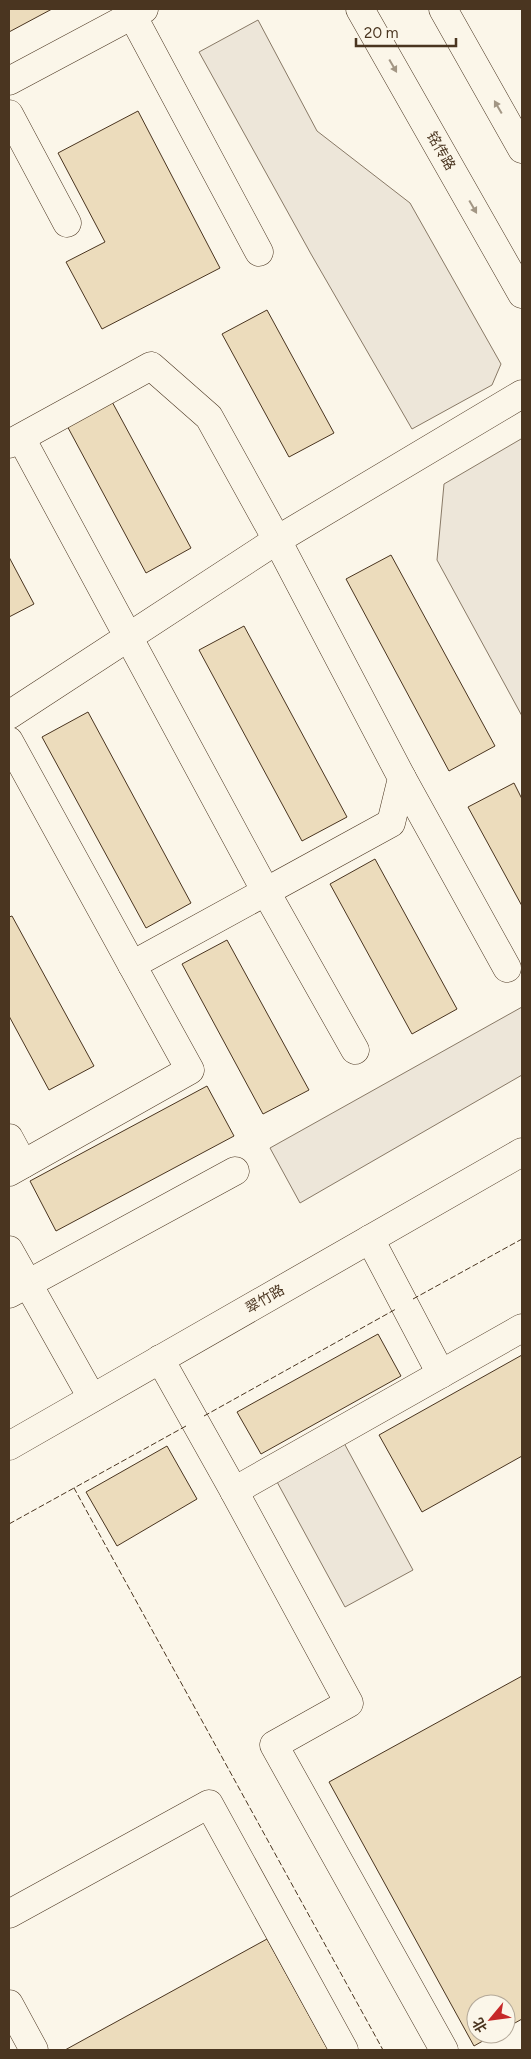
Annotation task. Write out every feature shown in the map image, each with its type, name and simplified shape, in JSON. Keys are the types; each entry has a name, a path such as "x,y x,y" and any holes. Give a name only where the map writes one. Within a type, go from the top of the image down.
{"street":[{"name":"铭传路","path":"360,9 522,294"},
{"path":"443,9 522,149"},
{"path":"9,81 135,11 259,252"},
{"path":"9,114 67,223"},
{"path":"355,1050 266,892 129,636 15,441 151,366 209,417 277,540 402,778 507,968"},
{"path":"9,715 277,540 522,394"},
{"path":"9,742 190,1070 16,1168 9,1138"},
{"path":"132,965 392,823 402,778"},
{"name":"翠竹路","path":"9,1446 522,1152"},
{"path":"18,1289 235,1171"},
{"path":"370,1239 441,1374"},
{"path":"9,1250 18,1289 92,1398"},
{"path":"234,1491 522,1328"},
{"path":"160,1359 349,1702 274,1745 444,2050"},
{"path":"9,1914 209,1804 344,2050"},
{"path":"9,2004 34,2050"}],"shaded area":[{"path":"258,20 317,131 410,203 501,364 492,385 412,429 311,254 199,52"},
{"path":"521,439 522,716 437,560 444,484"},
{"path":"522,1007 522,1075 300,1203 270,1148"},
{"path":"344,1443 413,1570 345,1607 276,1480"}],"building":[{"path":"9,9 52,9 9,32"},
{"path":"138,111 220,268 102,329 66,262 105,242 58,153"},
{"path":"267,310 334,433 289,457 222,334"},
{"path":"110,398 191,548 146,573 65,422"},
{"path":"391,555 495,746 449,771 346,579"},
{"path":"9,557 34,604 9,617"},
{"path":"244,626 347,817 302,841 199,650"},
{"path":"88,712 191,903 146,928 42,737"},
{"path":"514,783 522,799 522,906 468,807"},
{"path":"375,859 457,1009 412,1034 330,884"},
{"path":"12,916 94,1066 49,1090 9,1016 9,917"},
{"path":"227,940 309,1090 263,1114 182,964"},
{"path":"207,1086 234,1136 56,1231 30,1181"},
{"path":"378,1334 401,1376 261,1454 237,1412"},
{"path":"522,1355 522,1456 422,1512 379,1435"},
{"path":"167,1446 197,1499 117,1546 86,1492"},
{"path":"522,1676 522,2019 516,2022 516,1994 466,1994 466,2031 329,1782"},
{"path":"267,1939 328,2050 65,2050"}],"fence":[{"path":"413,1299 522,1239"},
{"path":"204,1416 396,1309"},
{"path":"186,1426 74,1488 383,2050"},
{"path":"9,1524 75,1489"}]}
